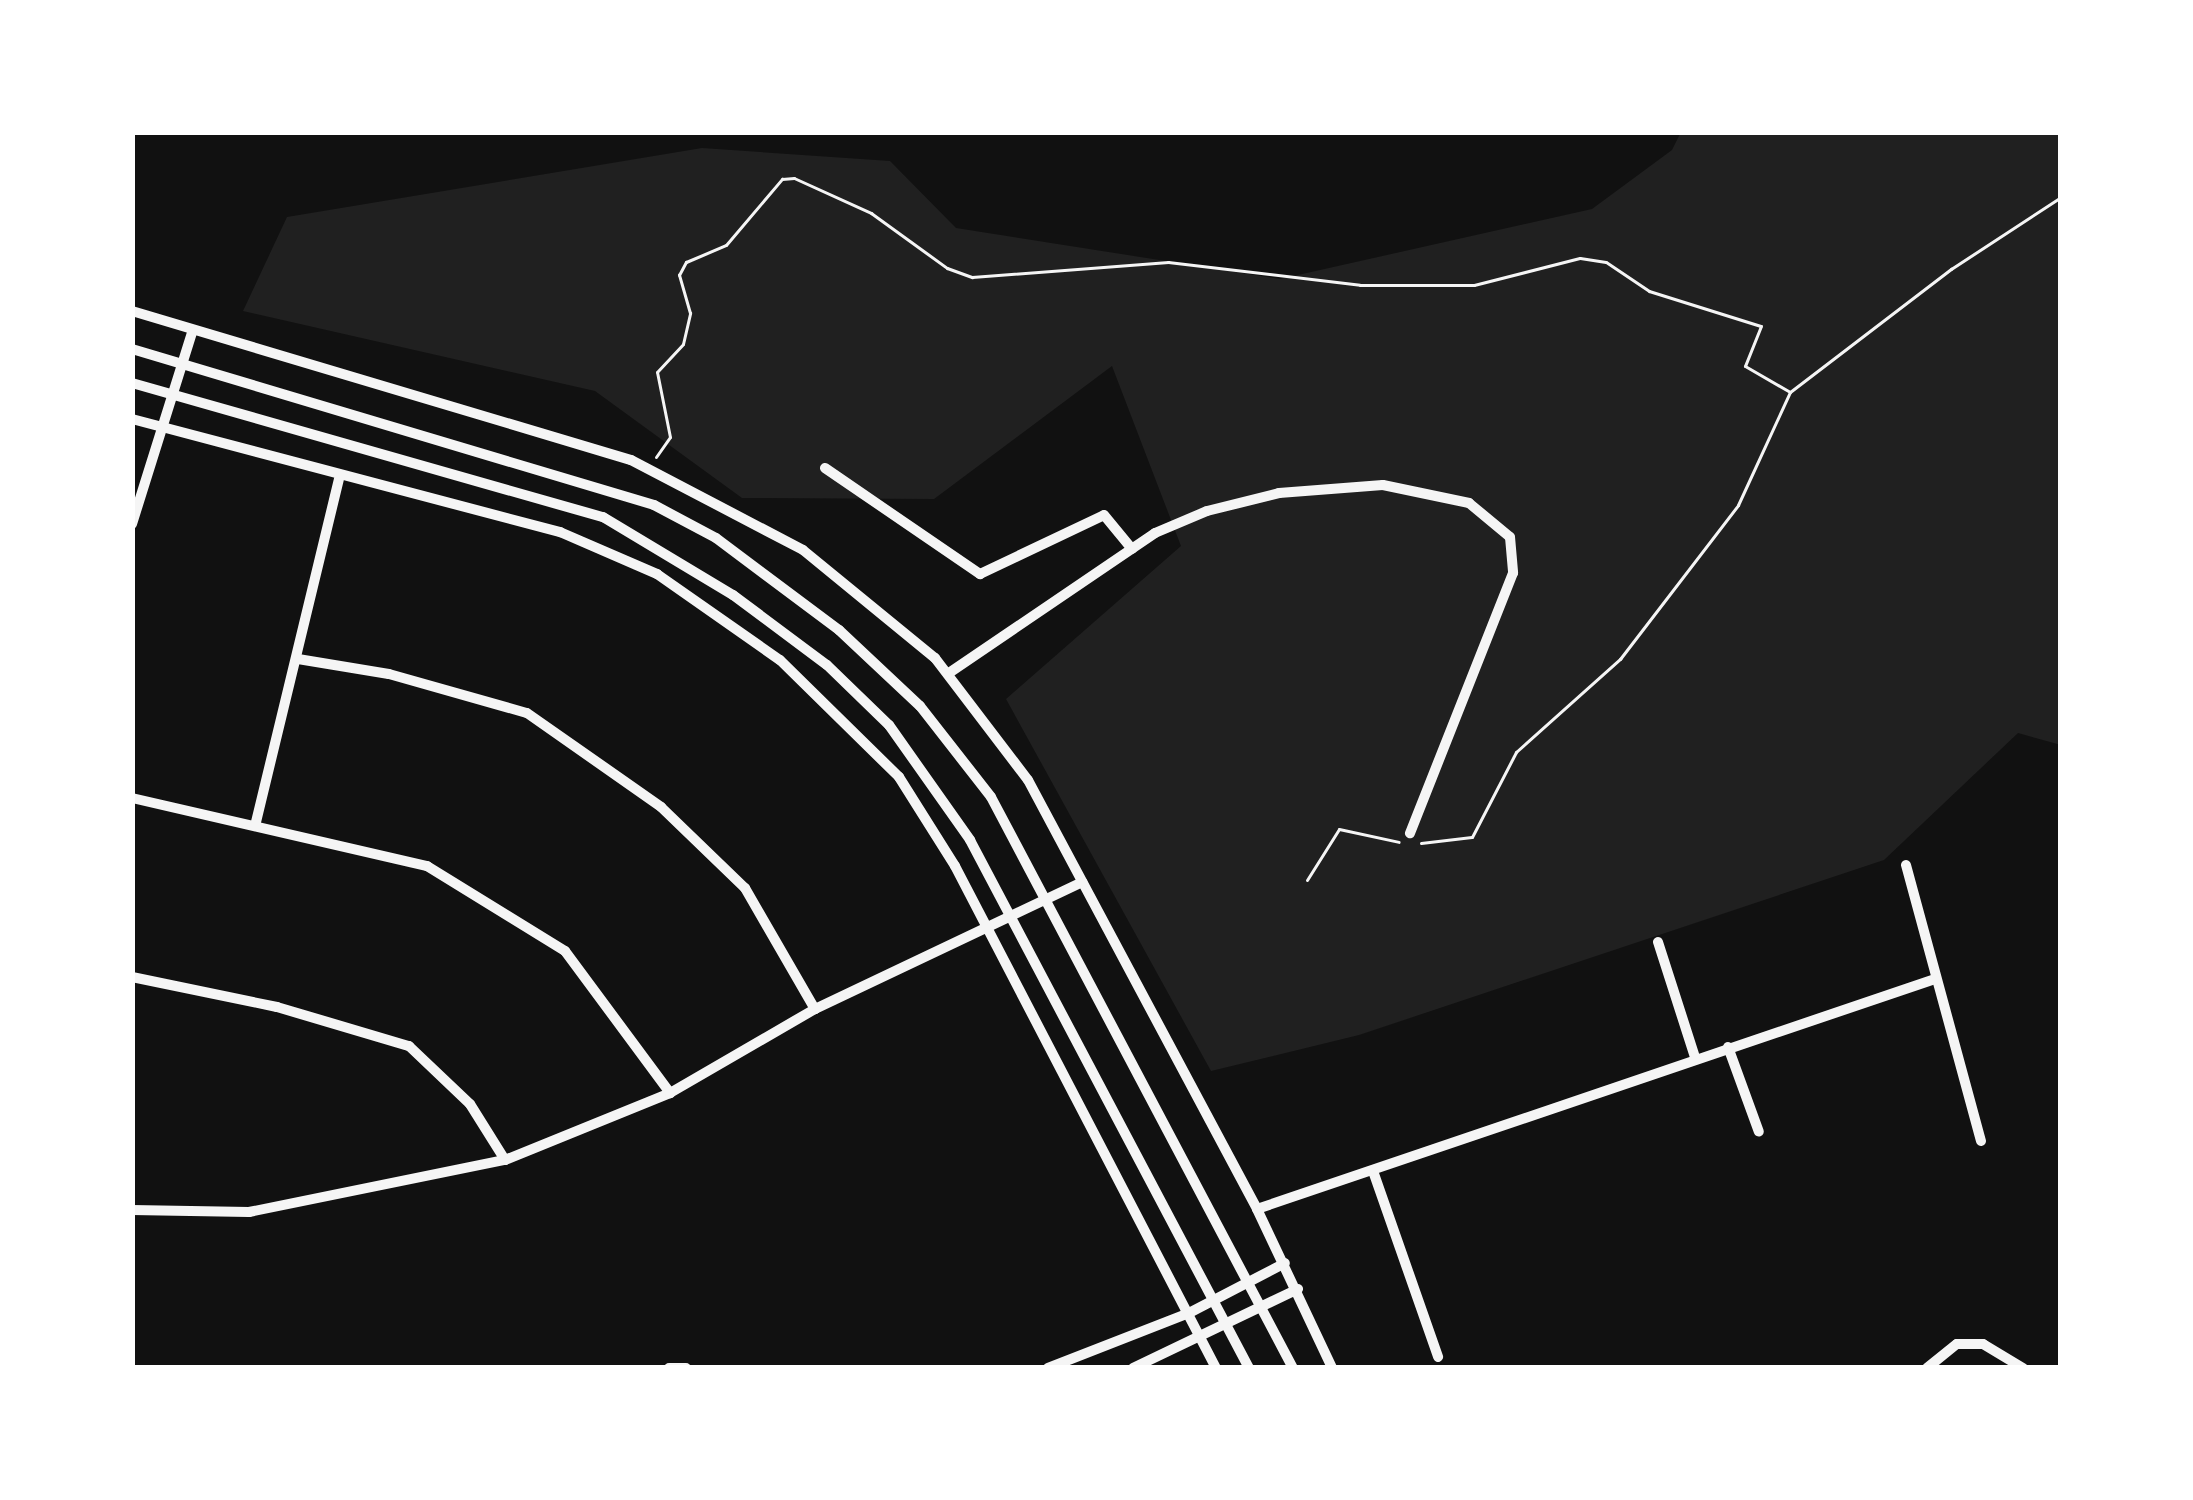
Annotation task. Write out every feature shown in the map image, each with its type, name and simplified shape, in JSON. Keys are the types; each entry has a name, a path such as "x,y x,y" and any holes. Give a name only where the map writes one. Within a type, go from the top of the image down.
{"street":[{"path":"132,311 647,468 803,550 949,673 1028,780 1298,1288 1333,1368"},
{"path":"132,524 167,395 192,332"},
{"path":"132,349 179,367 596,483 716,538 838,630 920,706 991,797 1265,1306 1293,1368"},
{"path":"132,383 603,518 677,559 826,665 889,725 927,772 1014,919 1249,1368"},
{"path":"132,419 339,479 560,532 657,574 794,673 884,759 992,931 1216,1368"},
{"path":"825,468 980,574 1104,515 1132,549"},
{"path":"256,822 339,479"},
{"path":"949,673 1132,549 1207,511 1279,493 1383,485 1469,503 1494,516 1510,536 1514,573 1410,833"},
{"path":"298,659 389,674 526,713 661,807 745,888 815,1009"},
{"path":"132,798 256,822 428,866 565,951 670,1093"},
{"path":"1906,865 1982,1141"},
{"path":"132,1210 249,1212 505,1160 670,1093 815,1009 992,931 1082,882"},
{"path":"1658,942 1695,1057"},
{"path":"132,977 277,1006 409,1046 470,1104 505,1160"},
{"path":"1257,1209 1935,979"},
{"path":"1728,1046 1759,1132"},
{"path":"1373,1171 1438,1357"},
{"path":"1048,1368 1189,1313 1285,1263"},
{"path":"1133,1368 1298,1288"},
{"path":"1927,1368 1957,1344 1983,1344 2023,1368"},
{"path":"669,1368 686,1368"}],"path":[{"path":"647,468 670,437 657,372 683,344 690,313 680,275 686,262 726,245 782,179 794,178 871,213 947,268 972,277 1168,262 1360,285 1474,285 1580,258 1606,262 1649,291 1761,326 1745,366 1790,392"},
{"path":"1307,880 1339,829 1383,842 1472,837 1516,752 1620,659 1738,505 1790,392 2061,197"}],"shaded area":[{"path":"1681,132 2061,132 2061,745 2018,733 1884,860 1359,1035 1211,1071 1006,699 1181,546 1112,366 934,499 742,498 595,391 243,311 287,217 702,148 890,161 956,228 1280,279 1592,209 1672,150"}]}
